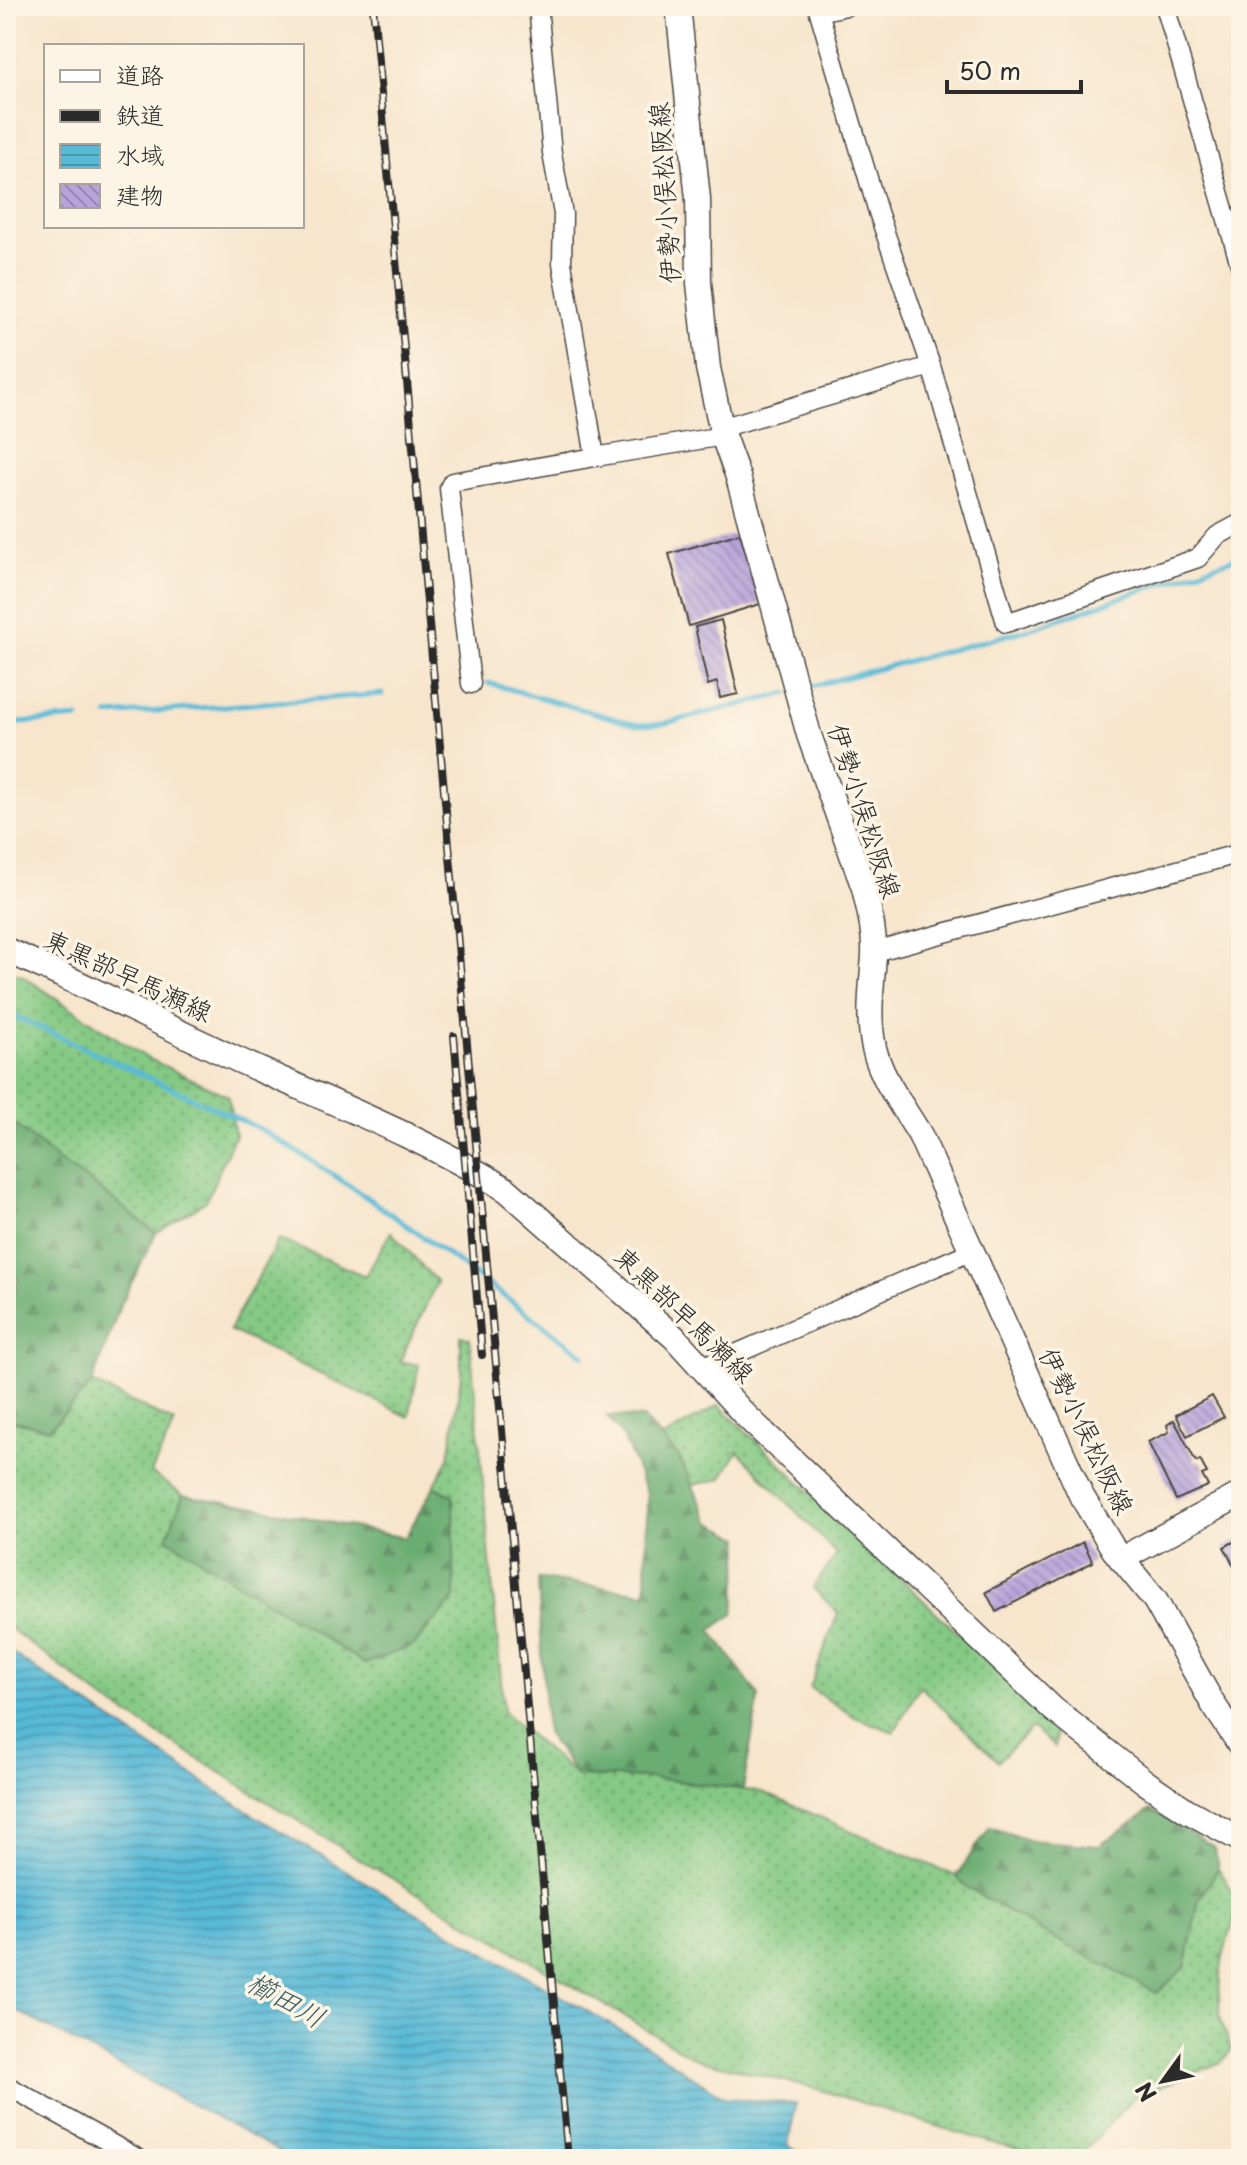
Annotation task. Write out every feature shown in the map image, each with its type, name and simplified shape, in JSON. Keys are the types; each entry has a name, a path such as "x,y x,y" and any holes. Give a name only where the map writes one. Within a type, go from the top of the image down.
{"main road":[{"name":"伊勢小俣松阪線","path":"678,6 698,199 699,283 708,368 722,432 738,477 809,735 870,912 874,952 870,1010 878,1060 890,1087 920,1135 1067,1466 1098,1524 1162,1611 1213,1704 1241,1746"},
{"name":"東黒部早馬瀬線","path":"6,950 478,1172 519,1200 627,1295 701,1366 744,1414 1053,1709 1145,1782 1186,1810 1241,1840"},
{"path":"1121,1559 1241,1494"}],"street":[{"path":"538,6 552,153 563,214 562,263 595,457"},
{"path":"846,6 819,12 878,212 931,366 1006,623 1198,558 1217,536 1241,523"},
{"path":"1165,6 1241,268"},
{"path":"471,684 449,488 452,482 722,432 931,366"},
{"path":"874,952 1241,853"},
{"path":"701,1366 724,1359 972,1251"},
{"path":"6,2085 139,2159"}],"green space":[{"path":"6,972 21,975 147,1058 228,1096 235,1135 206,1201 156,1233 60,1162 6,1117"},
{"path":"6,1117 60,1162 156,1233 120,1306 92,1383 49,1429 6,1419 6,1316 18,1279 6,1272"},
{"path":"391,1232 437,1282 400,1361 419,1365 409,1417 229,1330 279,1239 365,1276"},
{"path":"461,1336 470,1339 504,1713 577,1776 652,1778 762,1792 956,1876 968,1888 1055,1939 1185,1967 1199,1899 1218,1869 1227,1881 1235,1902 1220,1977 1220,2014 1231,2050 1222,2062 1134,2097 1077,2159 1055,2159 817,2089 696,2059 361,1860 168,1740 99,1696 6,1625 6,1419 49,1429 92,1383 175,1423 151,1473 183,1495 168,1538 365,1664 453,1496 434,1486 449,1458 461,1375"},
{"path":"719,1405 1056,1727 1055,1747 1032,1728 998,1761 920,1686 894,1732 855,1717 810,1688 838,1613 813,1588 837,1554 738,1451 721,1479 692,1485 679,1457 662,1438"},
{"path":"607,1416 643,1418 679,1457 710,1522 741,1538 734,1614 711,1630 759,1696 743,1789 652,1778 577,1776 546,1733 538,1579 646,1593 647,1494 624,1438"},
{"path":"434,1486 453,1496 455,1598 414,1645 365,1664 167,1538 183,1495 405,1538"},
{"path":"1151,1810 1215,1848 1218,1869 1199,1899 1185,1967 1157,1993 1055,1939 968,1888 956,1876 990,1827 1028,1840 1099,1846"}],"water":[{"name":"櫛田川","path":"6,1649 245,1810 638,2040 725,2098 796,2104 788,2145 807,2159 293,2159 6,2005"}],"building":[{"path":"740,533 760,604 689,626 669,554"},
{"path":"721,620 738,694 720,698 717,682 708,685 695,627"},
{"path":"1212,1396 1224,1417 1187,1436 1176,1415"},
{"path":"1174,1420 1196,1462 1200,1460 1207,1473 1202,1475 1208,1486 1176,1500 1148,1442 1169,1432 1167,1425"},
{"path":"1241,1538 1241,1579 1224,1547"},
{"path":"1083,1542 1093,1562 996,1612 986,1592"}],"waterway":[{"path":"805,688 1030,629 1241,556"},
{"path":"488,683 637,725 662,724 788,693"},
{"path":"108,715 382,694"},
{"path":"6,724 79,718"},
{"path":"6,1012 258,1128 383,1209 584,1355"}],"railway":[{"path":"373,6 568,2159"},
{"path":"454,1036 482,1355"}]}
